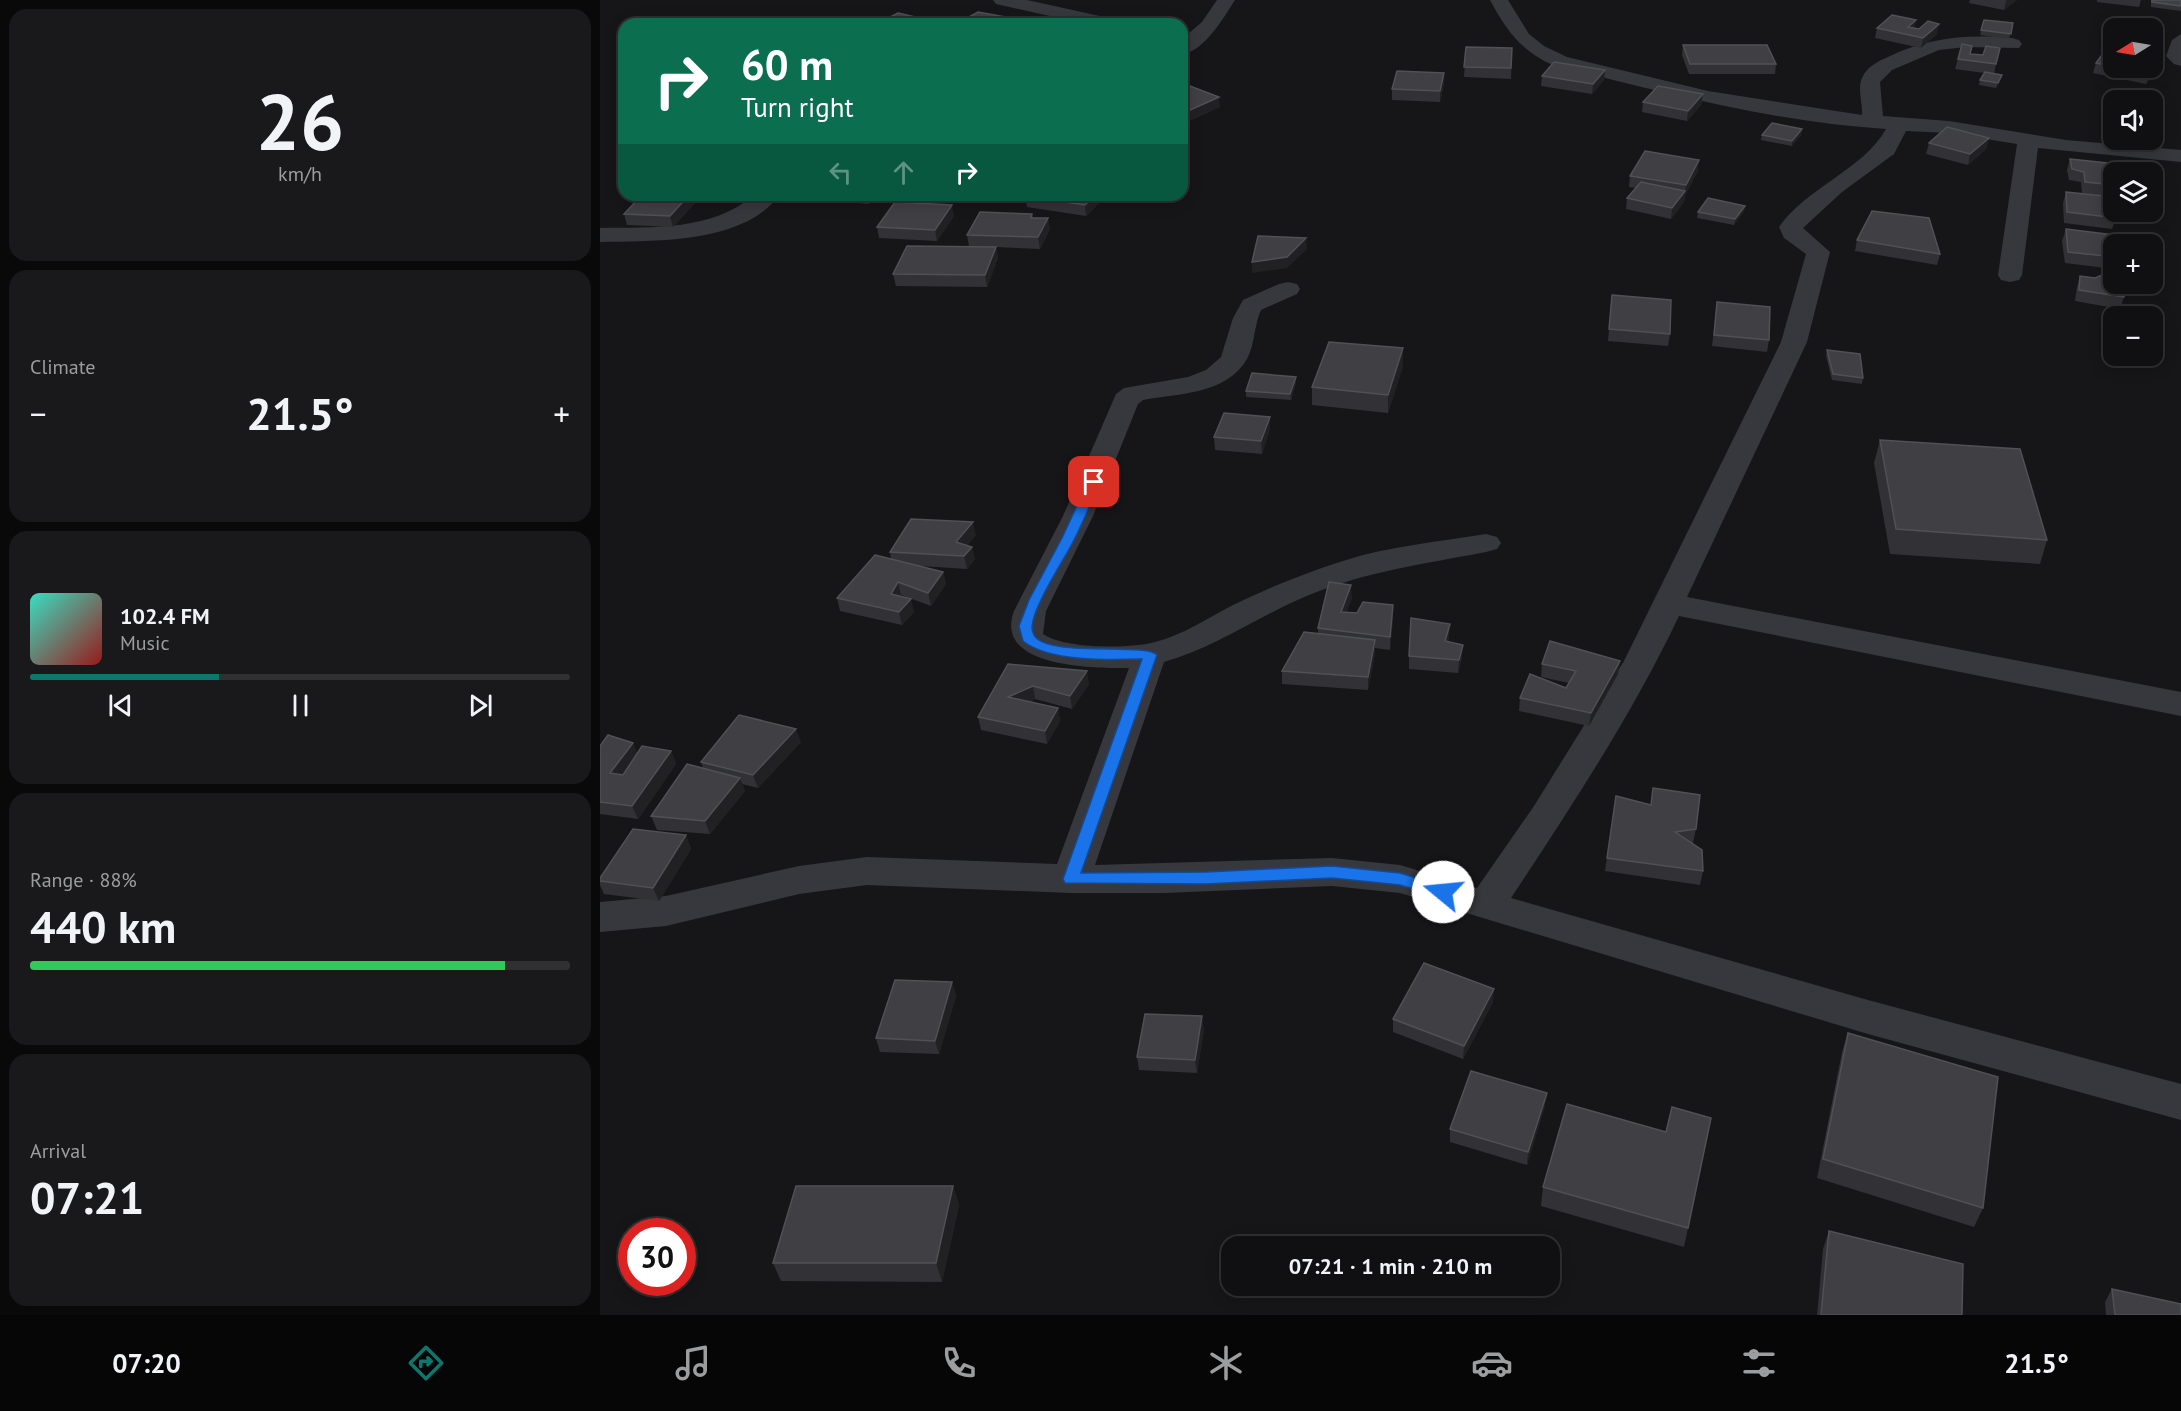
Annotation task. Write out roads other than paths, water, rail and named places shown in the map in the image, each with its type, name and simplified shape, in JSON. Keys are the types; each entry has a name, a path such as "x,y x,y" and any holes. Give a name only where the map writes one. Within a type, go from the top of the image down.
{"street":[{"path":"1002,0 1084,18"},
{"path":"1188,44 1209,26 1226,0"},
{"path":"1502,0 1526,44 1538,52 1560,61 1708,97 1885,123 1949,127 2112,151 2181,156"},
{"path":"1486,906 1547,815 1641,661 1794,342 1814,277 1818,252 1792,233 1791,226 1834,188 1886,149 1885,123 1875,110 1871,97 1870,82 1873,75 1921,48 1952,40 2012,44"},
{"path":"2181,40 2176,56 2181,60"},
{"path":"2010,275 2028,140"},
{"path":"600,235 680,231 731,220 758,206 763,201"},
{"path":"1288,289 1252,305 1242,324 1234,358 1221,372 1204,381 1134,394 1126,400 1069,538 1035,600 1026,626 1028,638 1037,645 1112,656 1150,655 1179,646 1247,610 1360,566 1486,543"},
{"path":"1669,604 2181,704"},
{"path":"1071,879 1150,655"},
{"path":"600,916 666,911 800,880 867,871 1071,879 1212,878 1332,872 1400,879 1868,1017 2181,1102"}]}
